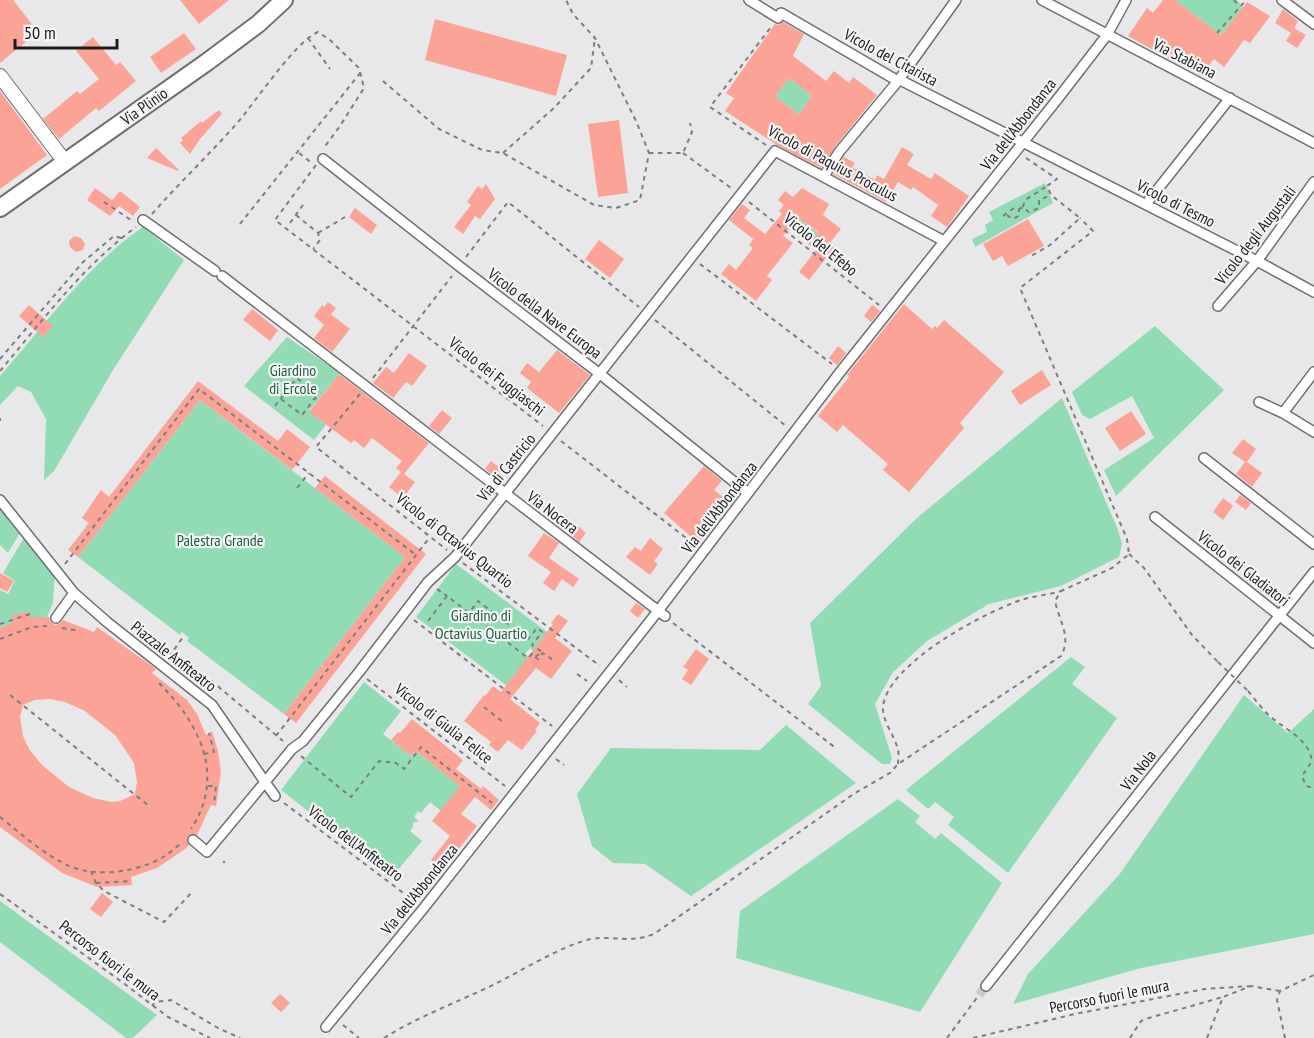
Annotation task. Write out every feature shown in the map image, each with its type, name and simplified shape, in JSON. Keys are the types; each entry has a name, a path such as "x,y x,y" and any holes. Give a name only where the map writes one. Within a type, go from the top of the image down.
{"street":[{"name":"Via Plinio","path":"0,208 207,62 258,24 284,0"},
{"name":"Vicolo del Citarista","path":"749,0 778,18 781,13 898,81 1023,142"},
{"path":"824,176 839,152 898,81 956,0"},
{"name":"Via Stabiana","path":"1042,0 1227,102 1314,143"},
{"name":"Via dell'Abbondanza","path":"326,1027 423,909 609,673 661,614 703,552 841,371 1107,35 1126,0"},
{"path":"1282,0 1314,24"},
{"path":"0,76 65,162"},
{"path":"1146,204 1227,102"},
{"name":"Vicolo di Tesmo","path":"1023,142 1314,292"},
{"name":"Vicolo di Paquius Proculus","path":"775,151 944,241"},
{"name":"Via di Castricio","path":"189,838 207,852 292,749 303,741 428,582 455,556 775,151"},
{"name":"Vicolo della Nave Europa","path":"322,159 600,374 748,493"},
{"name":"Vicolo degli Augustali","path":"1218,306 1257,261 1314,182"},
{"name":"Via Nocera","path":"143,220 219,273 661,614"},
{"path":"1283,413 1314,372"},
{"path":"1259,402 1283,413 1314,432"},
{"path":"1204,458 1314,544"},
{"name":"Piazzale Anfiteatro","path":"0,500 74,593 212,705 265,782"},
{"name":"Vicolo dei Gladiatori","path":"1155,517 1314,643"},
{"name":"Via Nola","path":"986,986 1314,572"},
{"path":"57,622 74,593"},
{"path":"265,782 275,796"}],"path":[{"path":"383,81 439,129 482,150 502,153 594,205 616,208 640,200 649,153 636,121 595,38 573,14 566,0"},
{"path":"1234,0 1239,6"},
{"path":"1217,33 1246,0"},
{"name":"Vicolo di Paquius Proculus","path":"775,151 710,107 778,18"},
{"path":"143,220 150,216 237,123 289,58 308,38 318,32 351,59 361,72 364,88 321,152 322,159 315,166 298,152"},
{"path":"308,38 330,69"},
{"path":"502,153 554,108 591,68 595,38"},
{"path":"240,224 361,72"},
{"path":"649,153 683,153 692,132 690,123"},
{"path":"1016,151 1057,179 1025,200 1023,207 1009,210 1005,215 1012,219 1019,216 1019,209"},
{"name":"Vicolo del Efebo","path":"683,153 739,194 888,313"},
{"name":"Vicolo dei Fuggiaschi","path":"315,166 275,220 703,552"},
{"path":"1047,186 1051,195 1093,231 1020,288 1127,539 1129,554 1144,568 1192,635 1248,691 1269,716 1303,741 1310,750 1312,760 1302,776 1306,786 1314,789"},
{"path":"1038,200 1051,195"},
{"path":"1023,207 1029,212 1039,208 1038,200 1034,196"},
{"path":"0,370 89,268 121,238 139,225 104,202"},
{"path":"290,223 303,205"},
{"path":"296,215 318,233 320,240 313,249"},
{"path":"318,233 345,217"},
{"path":"1030,256 1050,246 1080,218"},
{"path":"0,359 83,262 114,236 121,238"},
{"path":"690,257 841,371"},
{"path":"83,262 89,268"},
{"path":"17,339 23,344"},
{"path":"274,406 297,378 305,385 307,393 316,400 302,415 281,399"},
{"path":"59,572 199,389 416,555"},
{"name":"Vicolo di Octavius Quartio","path":"316,447 609,673"},
{"path":"297,488 309,473"},
{"path":"276,736 430,537"},
{"path":"898,764 898,750 882,710 885,695 904,671 938,642 977,618 1023,599 1061,591 1112,568 1129,554"},
{"path":"384,1038 400,1028 492,986 572,945 591,939 639,940 654,934 855,793 890,773 898,764 1060,656 1066,646 1066,635 1055,601 1061,591"},
{"path":"428,621 447,596 528,658 531,654 538,659 543,653 553,660"},
{"path":"469,613 478,601 528,639 537,628 542,632 532,645 542,652 535,657"},
{"path":"0,624 30,614"},
{"path":"661,614 837,749"},
{"path":"413,620 555,728"},
{"path":"57,622 80,631"},
{"path":"0,639 32,627 49,626"},
{"path":"183,638 162,665 202,674 292,749"},
{"name":"Vicolo di Giulia Felice","path":"366,678 507,787"},
{"path":"0,817 24,837 65,864 91,871 117,872 142,867 164,856 189,838 203,803 207,785 207,769 204,754 191,720 176,699 159,683"},
{"path":"10,695 149,806"},
{"path":"484,707 503,723"},
{"path":"204,754 214,752 209,733"},
{"path":"304,759 351,797 379,761 396,763 404,769 421,747 495,806"},
{"path":"207,785 216,786 213,806"},
{"name":"Vicolo dell'Anfiteatro","path":"275,796 423,909"},
{"path":"91,871 96,882 104,891 164,922 193,891"},
{"path":"96,882 132,881"},
{"name":"Percorso fuori le mura","path":"0,894 168,1017 210,1038"},
{"path":"1285,1038 1277,1000 1280,991 1314,975"},
{"name":"Percorso fuori le mura","path":"1130,1038 1141,1021 1223,997 1251,986"},
{"name":"Percorso fuori le mura","path":"973,1038 1205,989 1251,986 1280,991"},
{"path":"947,1038 979,995"},
{"path":"1207,1038 1223,997"},
{"path":"152,1006 164,1000 171,1000 218,1028 240,1038"},
{"path":"344,1026 359,1038"}],"green space":[{"path":"1175,0 1237,0 1243,7 1221,35"},
{"path":"789,78 812,96 799,114 775,97"},
{"path":"1045,183 1053,203 975,247 972,239 987,232 985,225 993,220 989,212"},
{"path":"798,218 818,233 809,244 789,229"},
{"path":"143,227 184,260 113,370 54,471 44,480 46,419 31,392 18,386 0,405 0,376 104,258"},
{"path":"1155,326 1224,390 1116,496 1104,470 1154,438 1132,396 1090,419 1082,415 1072,392"},
{"name":"Giardino di Ercole","path":"287,337 340,373 309,411 326,425 314,440 244,386"},
{"path":"1062,398 1118,530 1122,544 1119,557 1061,586 989,604 927,641 893,672 875,704 892,758 890,764 882,764 808,704 821,686 810,623 917,518"},
{"name":"Palestra Grande","path":"200,400 405,557 284,714 187,641 189,638 182,632 180,635 78,557"},
{"path":"0,506 21,531 8,553 0,545"},
{"path":"25,536 55,573 53,603 47,617 30,617 29,611 12,616 13,622 0,628 0,590 8,594 15,581 3,573"},
{"name":"Giardino di Octavius Quartio","path":"456,564 547,632 542,639 538,655 530,648 525,654 534,660 515,692 416,617"},
{"path":"1071,657 1085,667 1072,684 1117,718 1008,873 948,825 954,817 935,802 928,809 906,790"},
{"path":"364,682 401,711 383,734 411,756 416,751 469,793 441,811 430,802 421,813 418,811 414,817 419,821 413,823 410,831 422,841 392,877 281,790"},
{"path":"1244,695 1288,733 1314,709 1314,934 1141,968 1013,1004 1028,974 1119,875"},
{"path":"786,725 856,783 691,896 645,864 613,863 592,846 577,794 611,748 760,750"},
{"path":"898,799 920,816 915,822 935,839 941,833 1002,883 920,1012 736,958 740,911"},
{"path":"0,901 157,1015 133,1038 126,1038 0,942"}],"building":[{"path":"0,0 13,0 38,32 0,63"},
{"path":"180,0 229,0 199,24"},
{"path":"1163,0 1175,0 1221,35 1247,2 1270,16 1250,43 1244,40 1224,67 1214,59 1201,76 1186,65 1184,67 1128,36 1147,8 1153,13"},
{"path":"1283,9 1298,21 1294,28 1306,35 1297,48 1286,41 1291,33 1275,23"},
{"path":"435,19 567,55 556,96 425,60"},
{"path":"783,22 804,34 793,56 826,81 834,71 849,83 853,77 877,95 834,148 821,168 777,145 725,111 734,98 726,93 775,24","holes":["789,78 812,96 799,114 775,97"]},
{"path":"184,33 196,49 161,73 150,57"},
{"path":"93,37 116,65 120,62 136,81 99,111 96,108 59,139 43,119 77,91 80,94 99,79 76,51"},
{"path":"0,91 47,155 0,189"},
{"path":"219,110 222,114 190,154 180,143 183,140 181,138 201,121 202,123"},
{"path":"619,120 628,193 598,197 588,124"},
{"path":"902,147 914,154 907,165 931,179 935,173 969,196 947,227 931,216 938,205 913,187 911,190 898,182 886,202 833,174 844,157 855,163 852,167 875,180 877,175 884,179"},
{"path":"156,148 179,170 178,171 147,158"},
{"path":"486,184 495,199 480,219 475,216 463,234 454,227 471,205 467,202 478,186 482,189"},
{"path":"95,188 112,200 120,191 140,207 133,216 119,206 110,216 87,200"},
{"path":"802,188 829,204 823,215 841,229 829,244 838,251 830,261 826,258 809,280 799,272 816,250 809,244 818,232 798,218 783,236 793,243 767,276 772,280 756,301 721,274 729,264 736,270 753,248 749,245 753,239 729,220 742,204 750,210 744,218 765,234 782,214 779,211 784,205 778,200 785,191 793,197"},
{"path":"355,208 377,225 371,234 349,217"},
{"path":"1028,219 1044,246 1008,266 1002,256 993,261 983,244"},
{"path":"74,236 81,238 85,244 83,250 76,252 70,247 69,241"},
{"path":"599,240 624,259 610,278 585,259"},
{"path":"328,302 336,308 331,314 350,329 332,352 314,338 324,325 314,316 322,305 324,307"},
{"path":"904,304 932,329 935,326 937,328 944,320 1004,372 960,423 964,428 909,492 883,470 888,464 843,425 837,432 818,416 849,377 847,375"},
{"path":"29,305 53,326 43,337 19,316"},
{"path":"872,305 880,311 871,322 864,316"},
{"path":"252,309 278,330 270,341 243,320"},
{"path":"838,346 846,353 837,365 829,358"},
{"path":"557,350 590,375 559,413 527,388 531,382 520,373 527,363 539,372"},
{"path":"409,353 427,366 412,386 406,382 393,398 373,383 386,367 394,373"},
{"path":"1042,370 1051,385 1020,405 1011,391"},
{"path":"339,374 429,443 404,474 415,482 403,498 389,487 401,472 396,468 402,461 372,438 364,448 354,440 351,443 309,412"},
{"path":"198,381 278,441 287,429 310,447 292,470 200,400 78,557 68,550 89,523 82,518 101,490 109,497"},
{"path":"442,410 452,418 439,434 429,426"},
{"path":"1131,411 1146,434 1120,451 1105,428"},
{"path":"1243,439 1256,449 1247,462 1262,473 1252,487 1236,474 1245,462 1232,453"},
{"path":"491,461 501,469 495,477 485,469"},
{"path":"704,466 722,481 714,490 727,500 724,503 727,505 719,514 721,516 698,543 664,513"},
{"path":"325,476 426,554 296,723 284,714 405,557 315,488"},
{"path":"1240,495 1251,503 1246,510 1235,502"},
{"path":"1223,498 1233,506 1223,520 1213,512"},
{"path":"578,526 586,533 579,542 571,535"},
{"path":"544,533 559,543 549,558 579,579 573,587 562,579 554,591 543,583 551,572 528,556"},
{"path":"650,538 663,549 654,561 658,564 650,575 626,557 635,547 641,551"},
{"path":"0,573 14,581 7,592 0,588"},
{"path":"636,603 645,609 638,618 630,611"},
{"path":"30,611 30,617 49,617 55,625 63,620 94,632 97,627 156,669 152,673 187,700 197,714 206,735 212,731 221,772 216,806 211,805 197,835 188,836 189,845 185,849 157,868 131,877 132,885 97,887 62,873 0,827 0,628 13,622 11,616","holes":["49,699 65,702 85,711 115,735 134,763 137,782 135,794 112,802 93,798 69,787 42,765 29,749 23,736 20,717 23,705 35,700"]},
{"path":"558,614 568,621 555,638 572,651 551,679 536,668 510,699 540,723 535,730 537,731 522,750 508,740 498,752 489,745 491,742 464,721 493,686 501,692 553,624 551,623"},
{"path":"696,649 709,659 691,685 682,679 688,670 683,667"},
{"path":"412,719 463,760 456,769 481,789 483,786 499,800 491,810 475,797 461,814 477,826 443,869 431,860 450,836 432,821 460,786 416,751 411,756 391,740"},
{"path":"102,893 113,902 101,917 90,909"},
{"path":"280,994 290,1003 281,1012 271,1003"}],"tunnel":[{"path":"979,995 986,986"}]}
